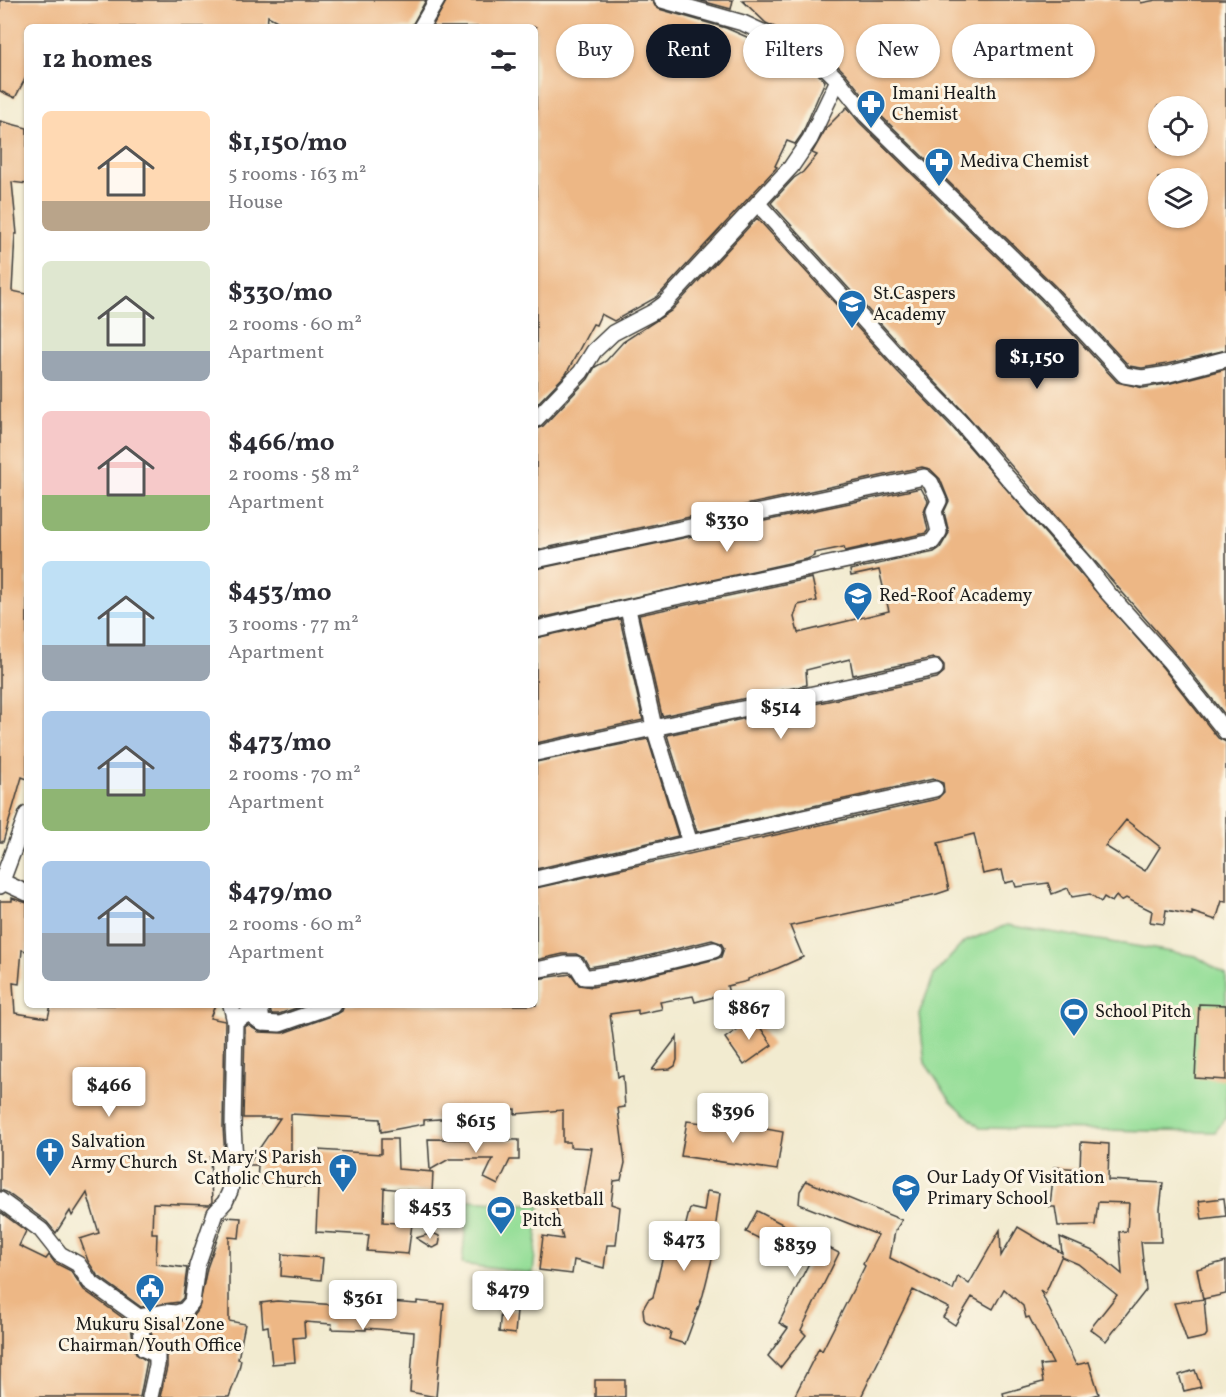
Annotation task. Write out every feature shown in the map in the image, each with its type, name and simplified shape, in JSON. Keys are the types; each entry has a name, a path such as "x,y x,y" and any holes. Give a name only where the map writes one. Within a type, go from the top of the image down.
{"street":[{"path":"423,24 436,0"},
{"path":"662,0 743,23 818,60 838,80 866,115 1048,293 1124,375 1142,378 1169,374 1226,359"},
{"path":"538,417 580,372 594,351 613,333 647,316 664,304 791,167 810,139 838,80"},
{"path":"758,204 904,364 959,420 1170,662 1226,732"},
{"path":"538,560 924,477 931,483 939,499 934,511 939,532 933,542 538,629"},
{"path":"628,609 654,727 690,843"},
{"path":"538,753 935,668"},
{"path":"538,879 935,789"},
{"path":"24,822 1,884 24,892"},
{"path":"538,970 576,964 584,977 590,977 633,970 714,950"},
{"path":"139,1317 165,1312 176,1313 185,1310 192,1302 197,1266 215,1213 225,1202 230,1191 235,1161 233,1127 236,1022 232,1008"},
{"path":"260,1008 262,1023"},
{"path":"236,1022 249,1013 262,1023 280,1024 325,1008"},
{"path":"0,1200 41,1230 60,1254 78,1264 90,1282 139,1317 144,1349 157,1355 150,1397"}],"green space":[{"name":"School Pitch","path":"1007,925 1196,956 1226,975 1226,1118 1215,1132 980,1128 950,1100 925,1063 919,1014 934,975 964,942"},
{"name":"Basketball Pitch","path":"468,1200 540,1205 533,1274 462,1264"}],"building":[{"path":"0,0 426,0 413,24 283,24 268,16 267,24 24,24 24,81 15,98 0,91"},
{"path":"447,0 652,0 659,9 712,24 646,24 646,78 731,78 731,30 743,35 743,78 822,78 825,81 802,134 795,144 787,141 775,166 777,167 657,297 614,321 601,314 596,325 593,324 566,374 538,403 538,24 434,24"},
{"path":"698,0 733,0 731,9"},
{"path":"742,0 1140,0 1141,3 1156,0 1226,0 1226,350 1167,364 1142,368 1129,366 1055,286 873,108 844,72 844,24 768,24"},
{"path":"847,107 859,122 1041,300 1117,382 1143,388 1226,369 1226,716 1178,656 966,414 771,203 817,155 812,153 827,127"},
{"path":"0,121 24,127 24,184 12,182 17,234 15,234 12,291 24,293 24,778 22,777 3,842 0,842"},
{"path":"757,218 897,371 952,427 1163,668 1218,738 1226,742 1226,902 1222,901 1216,920 1192,912 1192,915 1166,910 1164,924 1150,922 1152,911 1126,898 1121,901 1116,896 1112,902 1104,897 1101,902 1090,894 1072,897 1068,888 1052,894 1048,883 1016,887 1014,881 1005,883 1002,870 983,874 974,834 938,843 949,890 790,926 803,957 748,979 748,981 727,986 729,993 695,1002 693,996 660,1002 662,1009 638,1014 638,1010 610,1014 618,1077 623,1076 625,1107 618,1108 625,1163 621,1180 614,1181 611,1204 620,1207 616,1245 607,1245 604,1268 574,1260 572,1274 539,1270 543,1236 563,1239 555,1204 584,1195 592,1148 570,1147 570,1142 563,1142 563,1110 515,1114 515,1109 499,1110 456,1118 424,1120 424,1124 381,1132 380,1119 291,1114 291,1152 318,1154 318,1150 381,1154 381,1139 397,1139 398,1169 433,1172 432,1193 384,1188 383,1222 412,1224 408,1254 367,1251 369,1235 316,1232 318,1187 257,1183 258,1165 248,1165 280,1118 243,1118 245,1027 248,1025 259,1032 283,1033 337,1014 343,1008 538,1008 538,979 571,974 579,985 592,987 716,959 721,957 724,948 721,943 712,940 631,960 589,967 584,958 576,954 563,954 538,960 538,888 937,799 944,792 943,783 933,779 697,832 667,735 937,678 944,672 944,665 939,659 933,658 853,675 850,659 806,670 807,685 662,716 639,615 812,578 817,601 798,605 794,617 798,633 889,611 879,570 851,576 850,570 934,552 940,548 949,533 944,512 949,501 940,479 930,469 922,467 538,550 538,428 543,426 588,379 595,367 606,361 623,342 671,311","holes":["1126,820 1160,847 1145,871 1105,846"]},
{"path":"921,488 928,501 924,512 928,530 926,533 845,551 844,547 814,553 814,556 807,559 538,619 538,569"},
{"path":"620,619 643,720 538,743 538,638"},
{"path":"648,739 678,836 538,869 538,762"},
{"path":"12,898 24,902 24,950 22,950 19,984 13,983 15,1013 48,1018 50,1008 214,1008 210,1018 225,1021 223,1127 225,1156 210,1157 212,1202 209,1205 153,1203 152,1233 157,1233 156,1264 187,1268 183,1298 179,1302 141,1307 97,1275 88,1261 80,1239 99,1233 87,1193 72,1216 70,1211 56,1233 47,1222 0,1190 0,901 12,901"},
{"path":"1199,1004 1226,1005 1226,1080 1195,1078"},
{"path":"270,1008 296,1008 279,1014 271,1014"},
{"path":"754,1018 772,1045 744,1065 725,1038"},
{"path":"677,1037 675,1066 670,1069 652,1070"},
{"path":"704,1118 783,1132 777,1170 681,1156 687,1121 703,1123"},
{"path":"428,1139 519,1140 519,1160 510,1160 498,1185 484,1178 493,1159 449,1159 430,1170"},
{"path":"1081,1142 1109,1144 1108,1180 1163,1183 1160,1209 1161,1242 1141,1242 1146,1290 1106,1341 1090,1329 1117,1295 1078,1264 1062,1255 1045,1294 1040,1290 1076,1365 1089,1362 1099,1394 1089,1397 1004,1397 1003,1393 1043,1382 1040,1365 1053,1364 1029,1317 1026,1318 1023,1306 1004,1289 993,1309 972,1297 955,1325 943,1317 949,1308 913,1290 861,1397 794,1397 819,1348 822,1351 878,1235 799,1204 800,1191 806,1181 902,1220 895,1231 890,1258 953,1290 958,1276 969,1284 1000,1230 1001,1256 1018,1227 1062,1253 1060,1237 1095,1252 1122,1274 1119,1232 1127,1231 1129,1203 1098,1202 1095,1225 1058,1226 1055,1207 1050,1207 1054,1167 1080,1169"},
{"path":"707,1191 720,1193 714,1238 717,1239 703,1295 685,1344 669,1339 671,1332 647,1323 643,1309 648,1300 653,1297 670,1228 684,1232 690,1208 704,1211"},
{"path":"1224,1198 1226,1216 1202,1219 1199,1201"},
{"path":"757,1211 839,1253 801,1330 806,1335 780,1368 768,1356 788,1328 779,1323 809,1263 746,1232"},
{"path":"0,1212 26,1231 19,1246 46,1259 49,1255 55,1263 71,1271 84,1290 130,1323 136,1354 147,1361 140,1397 0,1397"},
{"path":"225,1217 241,1218 239,1238 229,1237 229,1321 245,1324 238,1359 241,1360 238,1373 229,1397 160,1397 167,1367 167,1355 165,1349 153,1342 150,1325 179,1322 192,1317 199,1308 207,1268"},
{"path":"433,1233 439,1236 440,1240 439,1245 432,1248 416,1238"},
{"path":"282,1254 323,1258 321,1280 281,1276"},
{"path":"1226,1261 1226,1294 1203,1299 1197,1269"},
{"path":"1204,1299 1207,1334 1205,1337 1187,1341 1174,1303"},
{"path":"277,1301 353,1306 353,1310 389,1312 389,1302 417,1304 417,1301 444,1304 436,1397 410,1392 414,1332 366,1328 366,1330 331,1329 332,1324 304,1322 305,1337 293,1338 295,1362 272,1364 268,1326 263,1327 261,1303"},
{"path":"501,1310 517,1311 515,1334 499,1332"},
{"path":"1195,1370 1201,1387 1184,1391 1179,1375"},
{"path":"595,1380 625,1380 625,1397 595,1397"}],"place":[{"name":"Imani Health Chemist","path":"871,130"},
{"name":"Mediva Chemist","path":"939,188"},
{"name":"St.Caspers Academy","path":"852,330"},
{"name":"Red-Roof Academy","path":"858,622"},
{"name":"School Pitch","path":"1074,1038"},
{"name":"Salvation Army Church","path":"50,1178"},
{"name":"St. Mary'S Parish Catholic Church","path":"343,1194"},
{"name":"Our Lady Of Visitation Primary School","path":"906,1214"},
{"name":"Basketball Pitch","path":"501,1236"},
{"name":"Mukuru Sisal Zone Chairman/Youth Office","path":"150,1314"}]}
